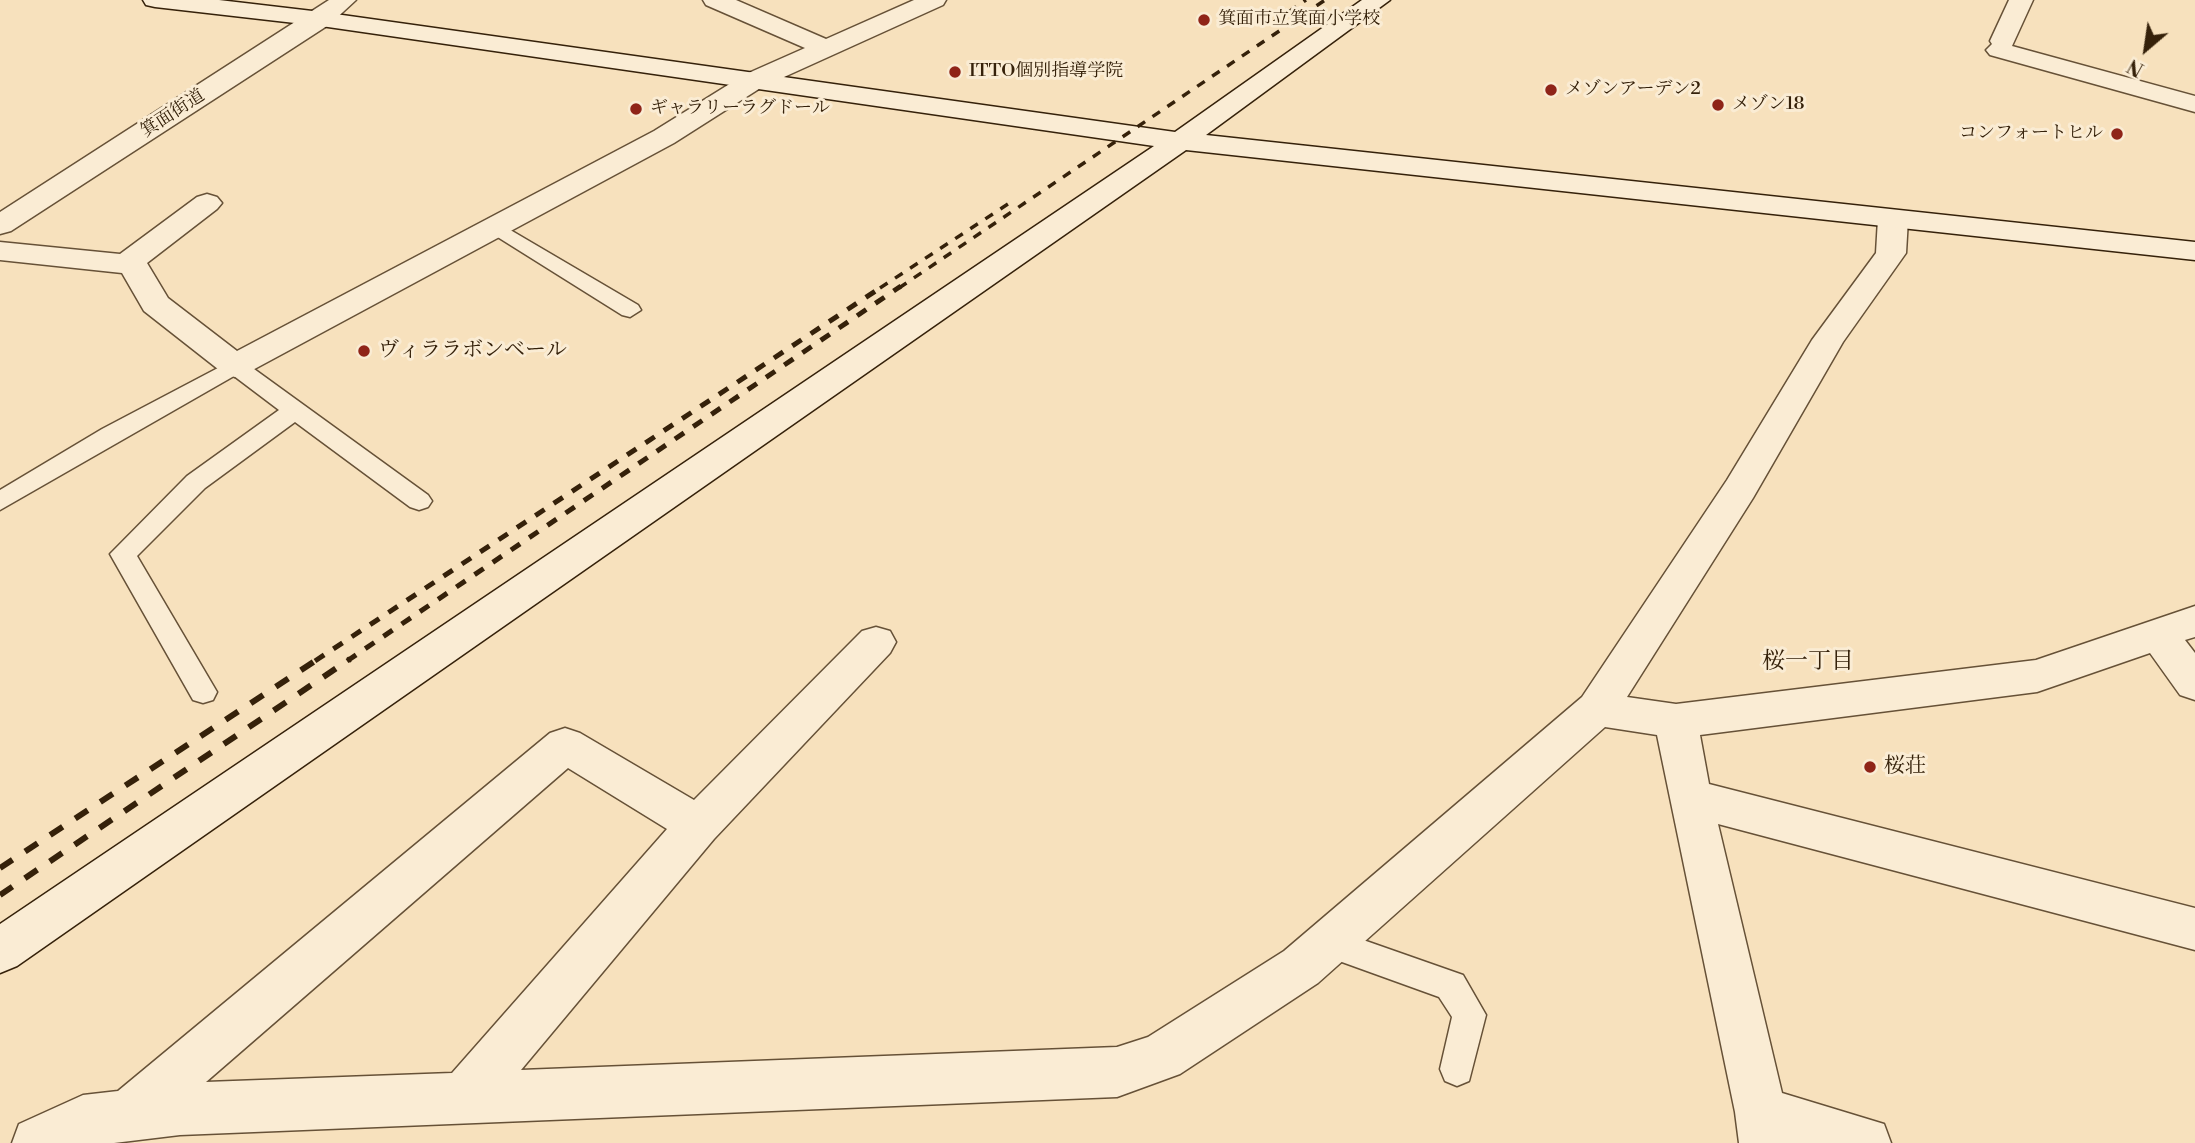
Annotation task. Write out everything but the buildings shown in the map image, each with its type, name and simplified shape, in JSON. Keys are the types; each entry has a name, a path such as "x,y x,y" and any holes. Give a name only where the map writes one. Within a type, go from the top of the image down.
{"street":[{"path":"155,0 321,19 1181,140 2195,251"},
{"name":"箕面街道","path":"0,225 321,19 344,0"},
{"path":"715,0 826,48"},
{"path":"0,251 133,265 155,304 235,366 664,137 753,81 934,0"},
{"path":"0,951 1181,140 1378,0"},
{"path":"2021,0 2001,45 2195,104"},
{"path":"127,264 207,203"},
{"path":"38,1143 83,1121 180,1109 1117,1072 1162,1057 1301,967 1597,709 1740,489 1829,340 1891,253 1893,219"},
{"path":"1597,709 1676,720 2037,677 2177,629 2195,684"},
{"path":"465,1097 698,825 876,642"},
{"path":"1676,720 1690,798 1763,1128 1866,1143"},
{"path":"129,1115 565,745 698,825"},
{"path":"1690,798 2195,929"}],"lane":[{"path":"495,228 630,310"},
{"path":"0,501 110,435 235,366 419,501"},
{"path":"203,692 123,554 196,482 295,410"},
{"path":"1329,943 1451,986 1469,1015 1457,1069"}],"railway":[{"path":"1274,22 1306,0"},
{"path":"899,288 1325,0"},
{"path":"880,288 1008,204"},
{"path":"315,661 883,286"},
{"path":"347,661 901,286"},
{"path":"0,868 318,659"},
{"path":"0,895 350,659"}],"place":[{"name":"箕面市立箕面小学校","path":"1204,20"},
{"name":"ITTO個別指導学院","path":"955,72"},
{"name":"メゾンアーデン2","path":"1551,90"},
{"name":"メゾン18","path":"1718,105"},
{"name":"ギャラリーラグドール","path":"636,109"},
{"name":"コンフォートヒル","path":"2117,134"},
{"name":"ヴィララボンベール","path":"364,351"},
{"name":"桜荘","path":"1870,767"}],"district":[{"name":"桜一丁目","path":"1808,662"}]}
